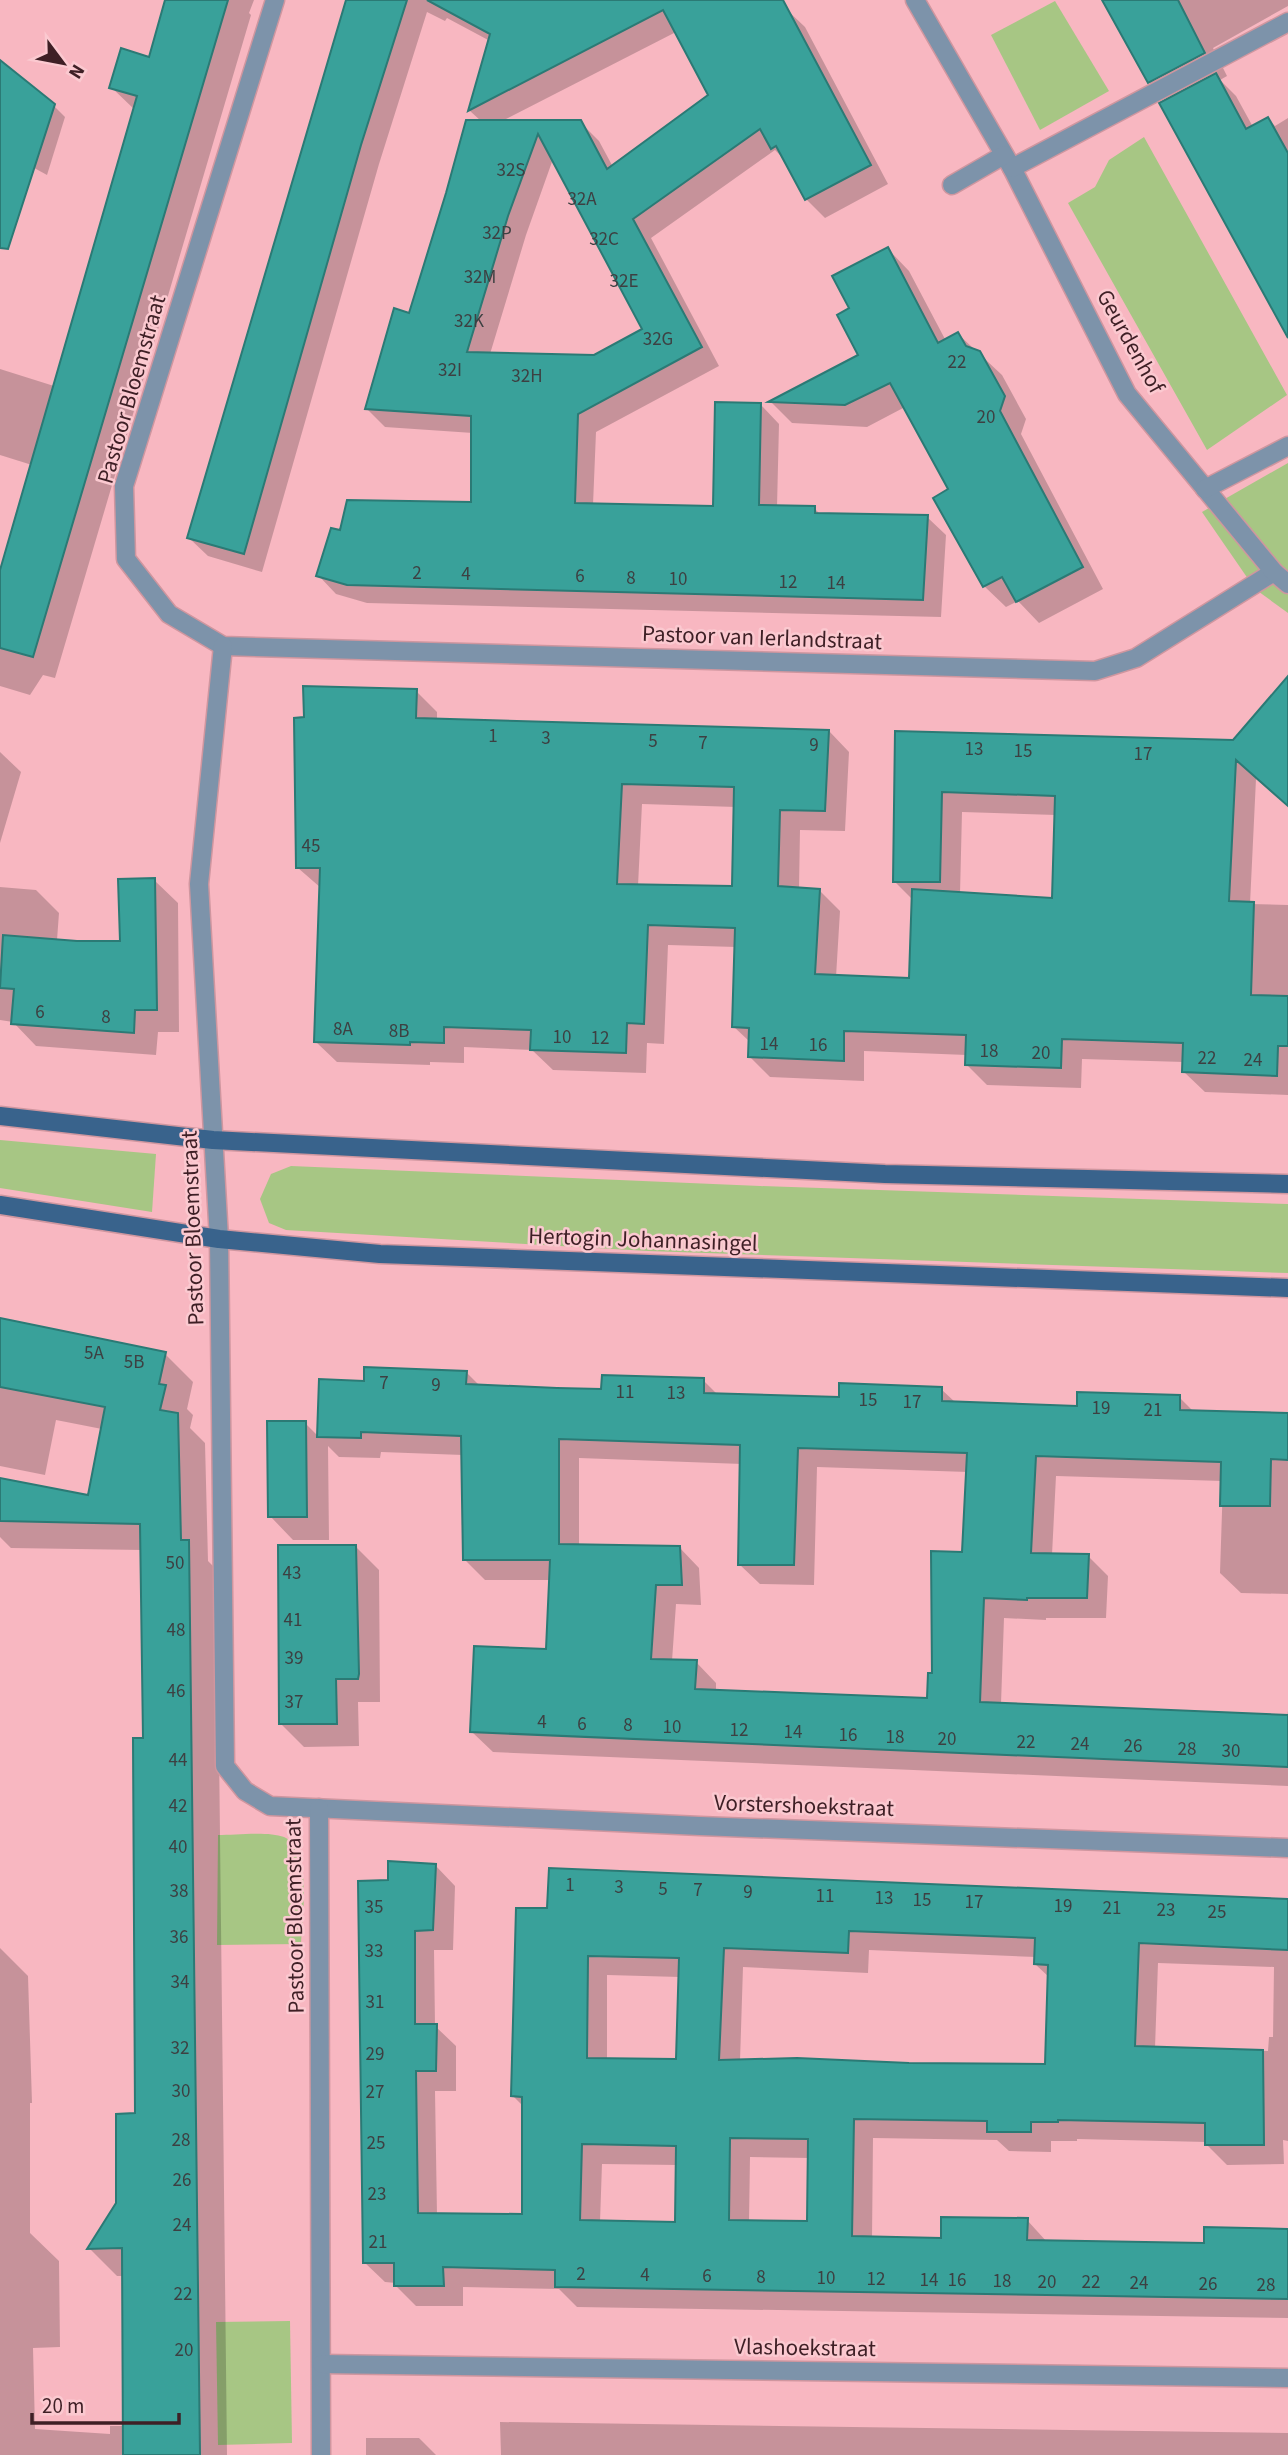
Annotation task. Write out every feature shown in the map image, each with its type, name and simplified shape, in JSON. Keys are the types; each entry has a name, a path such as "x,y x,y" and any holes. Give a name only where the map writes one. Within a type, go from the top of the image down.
{"main road":[{"path":"0,1116 213,1140 885,1174 1288,1184"},
{"name":"Hertogin Johannasingel","path":"0,1205 219,1239 380,1254 1288,1288"}],"street":[{"name":"Pastoor Bloemstraat","path":"275,0 124,486 127,559 169,614 223,646 199,884 219,1239 225,1766 245,1791 270,1806 319,1808 321,2455"},
{"name":"Geurdenhof","path":"915,0 1009,162 1127,394 1281,578"},
{"path":"952,184 1009,162 1288,22"},
{"path":"1205,489 1288,446"},
{"name":"Pastoor van Ierlandstraat","path":"223,646 1095,671 1136,658 1281,578"},
{"name":"Vorstershoekstraat","path":"319,1808 713,1826 1288,1847"},
{"name":"Vlashoekstraat","path":"321,2364 1288,2378"}],"green space":[{"path":"1055,1 1109,91 1040,130 991,35"},
{"path":"1144,137 1287,395 1207,450 1068,203 1095,187 1109,160"},
{"path":"1288,463 1288,613 1255,589 1202,512"},
{"path":"0,1140 156,1154 152,1212 0,1188"},
{"path":"291,1166 760,1186 1288,1204 1288,1273 648,1251 286,1230 269,1223 260,1199 271,1174"},
{"path":"269,1834 284,1837 293,1844 299,1855 304,1885 301,1944 217,1945 218,1835"},
{"path":"290,2321 292,2443 218,2445 216,2322"}],"building":[{"path":"165,0 228,0 33,657 0,648 0,570 137,96 109,88 121,48 149,57"},
{"path":"346,0 407,0 361,145 244,554 187,538"},
{"path":"427,0 783,0 871,165 805,200 776,146 771,149 760,129 633,219 702,347 578,414 575,503 713,506 715,402 761,403 759,505 815,506 815,513 928,515 923,600 347,585 316,576 331,528 340,530 347,500 471,502 471,416 365,409 394,308 409,313 466,120 581,120 607,169 708,95 663,10 468,111 490,34","holes":["538,134 642,329 594,355 467,352 508,216"]},
{"path":"1102,0 1178,0 1205,53 1148,83"},
{"path":"0,60 55,104 8,249 0,248"},
{"path":"1216,73 1246,129 1268,117 1288,153 1288,338 1159,103"},
{"path":"888,247 938,343 958,332 966,346 980,351 1005,396 1000,411 1083,567 1016,602 1002,577 983,587 933,498 948,489 890,383 845,405 768,402 858,355 837,315 849,308 832,276"},
{"path":"1288,676 1288,806 1236,760 1229,901 1254,902 1251,995 1288,996 1288,1046 1278,1046 1277,1076 1182,1072 1183,1043 1062,1039 1061,1068 965,1065 966,1035 844,1031 844,1061 748,1057 749,1028 732,1027 735,928 648,925 644,1024 627,1023 626,1053 530,1050 531,1030 444,1027 444,1043 410,1042 410,1045 314,1042 320,868 296,868 294,718 304,717 303,686 417,689 416,718 829,730 825,811 780,810 778,886 820,889 815,974 909,978 912,889 1052,898 1055,796 942,792 940,882 893,882 895,731 1233,740","holes":["622,784 734,787 732,886 617,884"]},
{"path":"155,878 157,1010 135,1010 134,1033 11,1024 14,989 0,988 3,935 77,941 120,941 118,879"},
{"path":"0,1318 166,1352 159,1384 166,1385 160,1410 178,1413 181,1540 189,1540 200,2455 123,2455 122,2248 87,2249 116,2203 116,2114 135,2113 133,1738 143,1738 140,1524 0,1521 0,1478 88,1495 105,1407 0,1387"},
{"path":"364,1367 467,1371 466,1384 557,1388 601,1389 602,1375 704,1378 704,1393 839,1397 839,1383 942,1387 942,1401 1077,1406 1077,1392 1180,1395 1180,1410 1288,1413 1288,1460 1271,1459 1270,1506 1220,1506 1221,1462 1036,1456 1031,1553 1089,1554 1087,1598 984,1598 980,1702 1288,1715 1288,1767 470,1732 474,1646 546,1649 550,1560 463,1560 461,1436 361,1432 361,1438 317,1437 319,1379 364,1381","holes":["559,1439 740,1445 738,1565 794,1565 798,1448 967,1453 962,1552 931,1551 932,1673 928,1673 927,1698 695,1689 697,1660 651,1659 656,1585 682,1585 680,1546 559,1544"]},
{"path":"267,1421 306,1421 307,1517 268,1517"},
{"path":"278,1545 356,1545 359,1674 358,1679 336,1679 337,1724 279,1724"},
{"path":"388,1861 436,1864 433,1930 415,1931 415,2024 437,2024 436,2071 416,2071 418,2213 522,2214 522,2097 511,2096 516,1908 547,1908 549,1868 1288,1899 1288,1950 1139,1943 1135,2046 1263,2050 1264,2145 1205,2145 1205,2123 1058,2120 1031,2122 1031,2132 987,2132 987,2121 854,2119 852,2236 941,2238 941,2217 1028,2218 1027,2240 1204,2243 1204,2227 1288,2229 1288,2299 555,2287 555,2270 443,2267 444,2286 394,2286 394,2263 363,2263 358,1881 388,1880","holes":["849,1931 1035,1938 1034,1964 1048,1965 1045,2064 909,2063 797,2058 719,2060 724,1948 848,1953","588,1956 679,1958 676,2059 587,2058","730,2138 808,2139 807,2221 729,2220","582,2144 676,2146 675,2222 580,2220"]}]}
